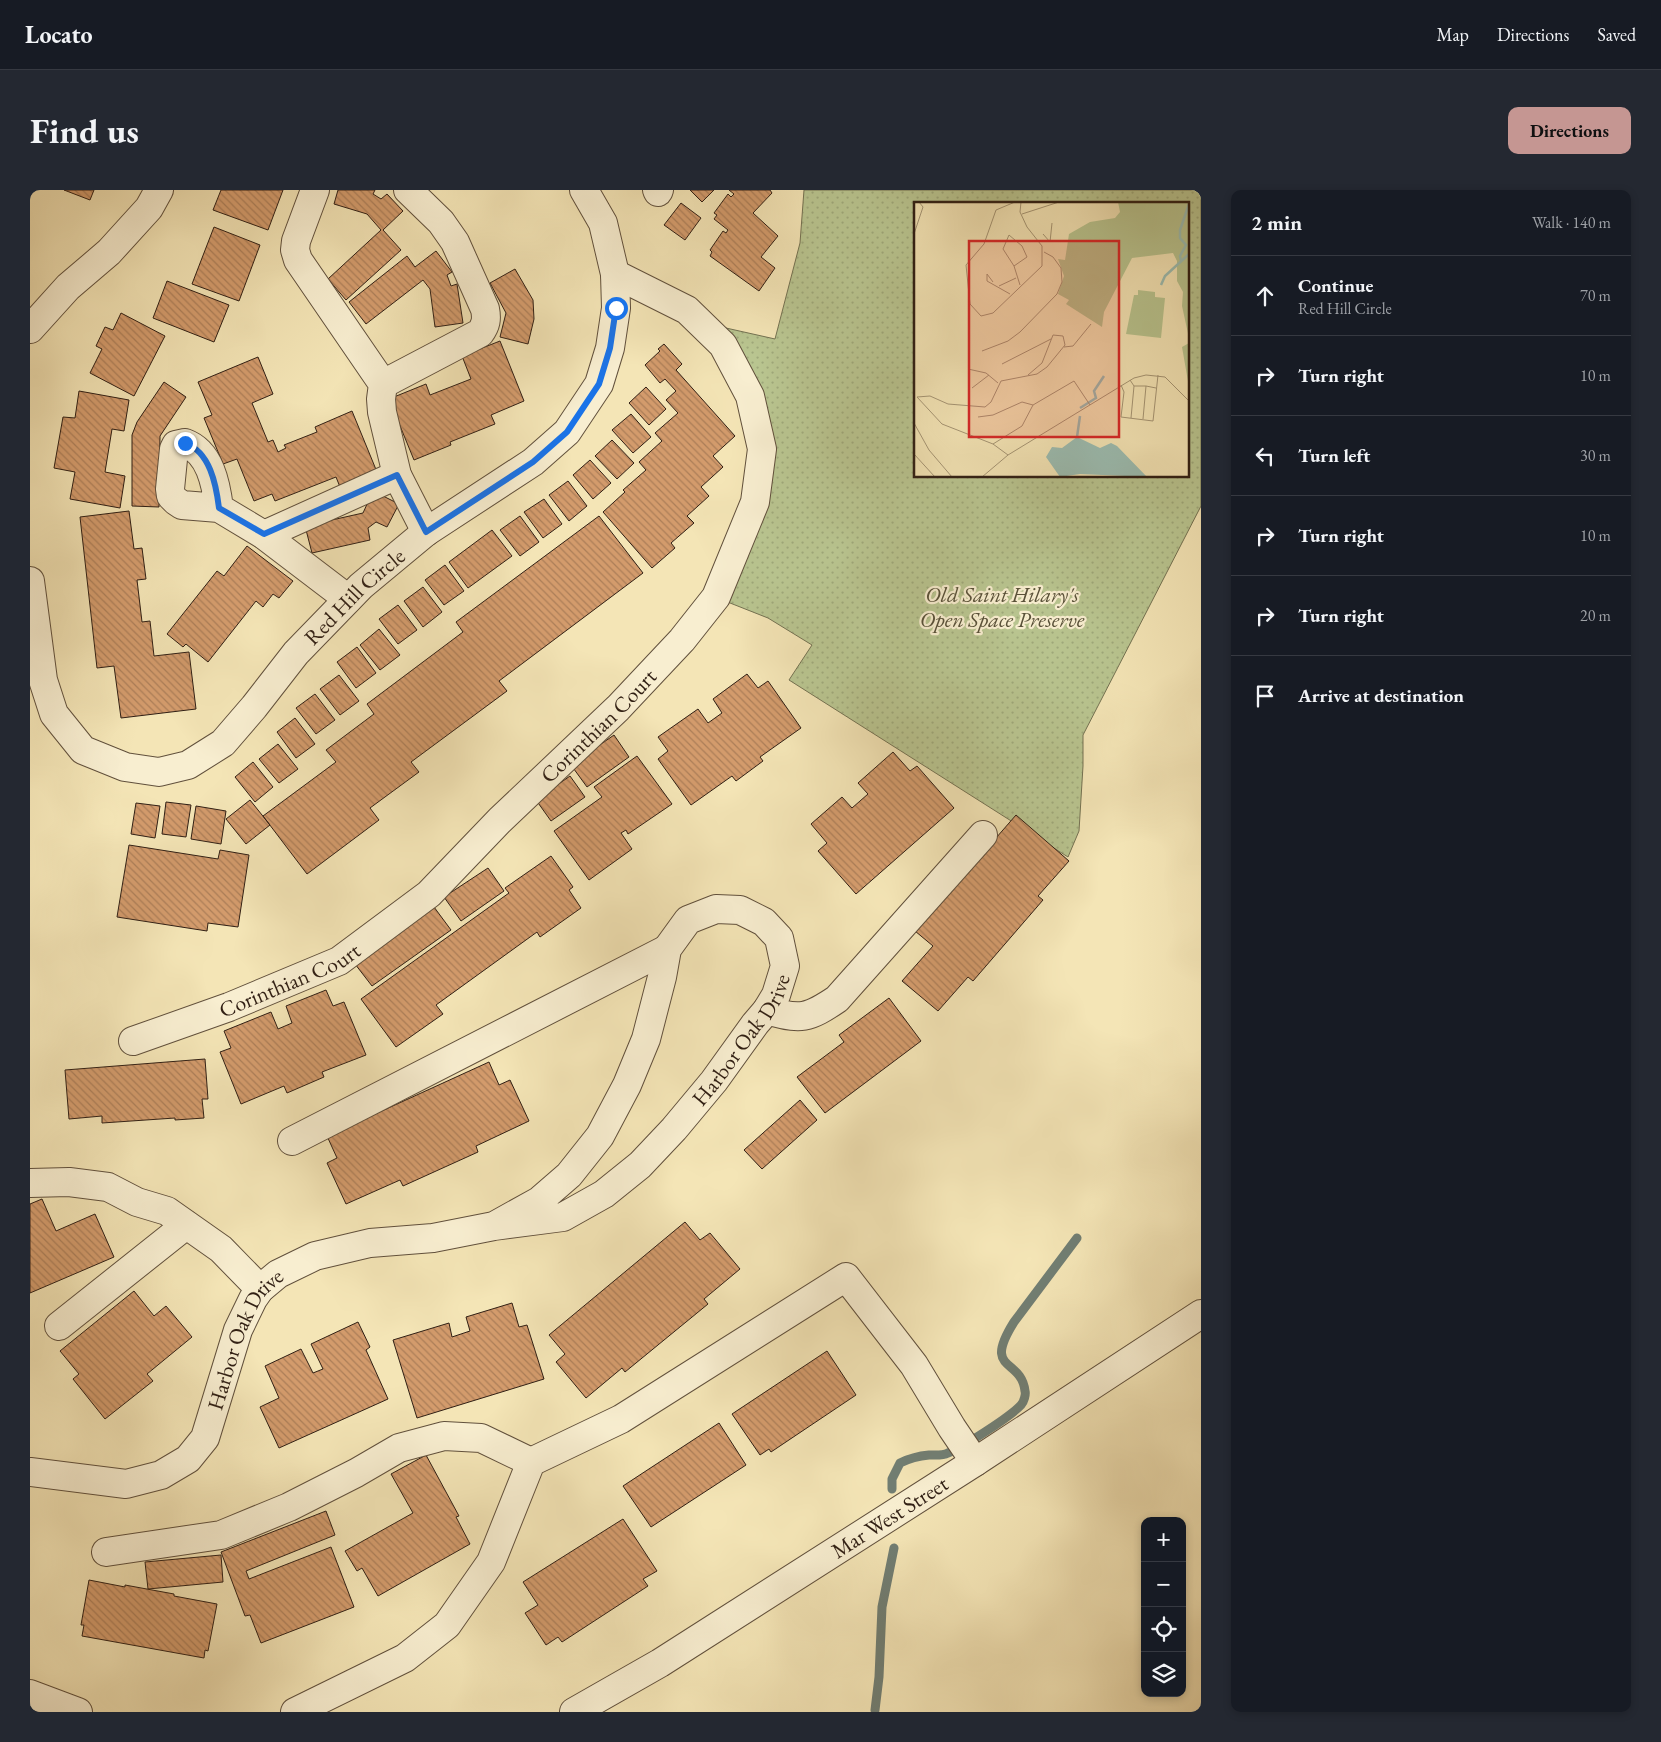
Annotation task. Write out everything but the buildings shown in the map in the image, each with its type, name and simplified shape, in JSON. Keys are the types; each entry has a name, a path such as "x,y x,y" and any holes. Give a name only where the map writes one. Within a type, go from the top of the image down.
{"street":[{"path":"30,329 68,287 109,252 149,208 159,190"},
{"path":"315,190 296,241 295,250 298,260 383,384 382,412 397,475 426,532"},
{"path":"383,384 480,333 485,327 485,309 455,242 441,222 408,190"},
{"name":"Red Hill Circle","path":"30,581 43,680 54,714 83,750 124,767 159,772 188,765 222,744 296,653 361,586 426,532 533,462 567,432 599,384 610,348 616,308 615,274 603,223 584,190"},
{"name":"Corinthian Court","path":"133,1041 229,1007 339,961 429,894 500,820 618,708 682,640 716,597 755,502 762,449 750,396 723,345 687,310 615,274"},
{"path":"264,534 397,475"},
{"path":"219,508 264,534 348,599"},
{"path":"767,1010 787,1017 804,1017 820,1011 837,999 983,835"},
{"name":"Harbor Oak Drive","path":"30,1472 126,1484 161,1475 188,1459 205,1438 238,1330 253,1299 260,1289 278,1274 314,1256 370,1243 433,1238 494,1226 564,1217 604,1194 640,1165 674,1129 714,1081 767,1010 776,994 785,966 779,938 764,922 740,910 716,909 688,920 667,949 662,978 646,1039 627,1084 600,1136 569,1176 539,1201 494,1226"},
{"path":"292,1141 667,949"},
{"path":"30,1183 69,1182 108,1187 137,1202 167,1211 221,1249 260,1289"},
{"path":"59,1326 186,1225"},
{"path":"295,1712 405,1658 447,1626 491,1562 531,1462 620,1419 846,1277 914,1365 972,1457"},
{"name":"Mar West Street","path":"574,1712 660,1663 972,1457 1201,1314"},
{"path":"106,1552 221,1535 289,1507 356,1473 399,1448 444,1436 481,1438 531,1462"},
{"path":"30,1694 78,1712"}],"green space":[{"name":"Old Saint Hilary's Open Space Preserve","path":"804,190 1201,190 1201,506 1083,735 1079,831 1068,857 789,680 812,645 768,618 725,601 761,502 754,383 726,328 775,339 800,243"}],"waterway":[{"path":"892,1489 892,1479 900,1463 918,1457 943,1455 955,1450 997,1424 1022,1404 1025,1392 1022,1380 1002,1357 1005,1338 1014,1322 1077,1238"},
{"path":"875,1710 879,1677 882,1607 894,1548"}],"route":[{"path":"185,443 197,449 214,475 219,508 264,534 397,475 426,532 533,462 567,432 599,384 610,348 616,308"}]}
